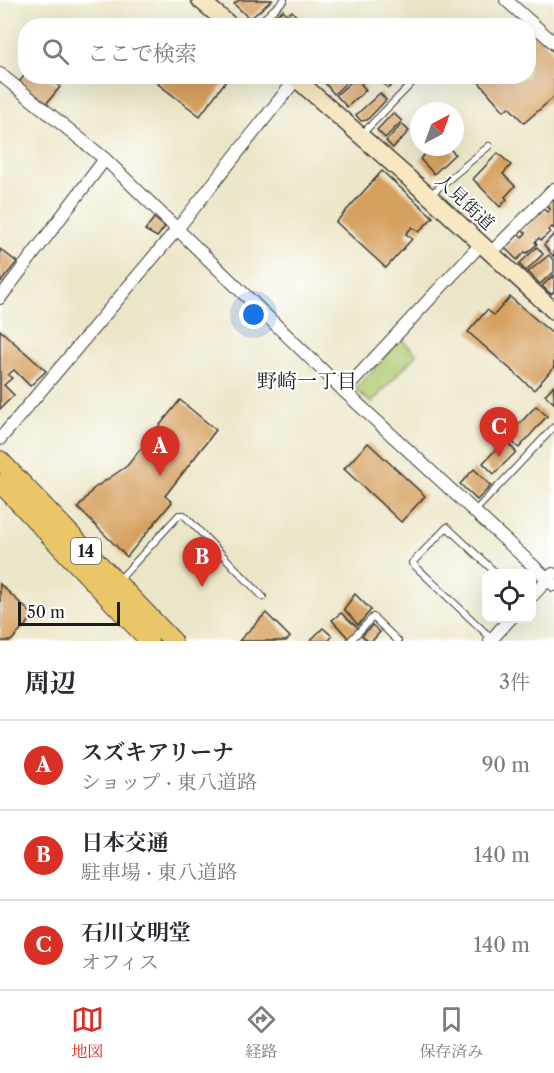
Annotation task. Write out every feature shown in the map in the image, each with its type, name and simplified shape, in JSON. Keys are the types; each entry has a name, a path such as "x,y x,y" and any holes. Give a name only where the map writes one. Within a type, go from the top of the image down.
{"main road":[{"path":"200,0 221,18"},
{"name":"人見街道","path":"302,84 552,306"},
{"name":"14","path":"0,460 173,641"},
{"name":"14","path":"0,483 149,641"}],"street":[{"path":"506,0 526,18"},
{"path":"536,27 554,43"},
{"path":"0,74 105,159 344,391 552,579 536,592"},
{"path":"0,440 178,228 290,84"},
{"path":"0,298 105,159"},
{"path":"344,391 486,249 554,189"},
{"path":"491,640 506,623"}],"lane":[{"path":"265,18 284,0"},
{"path":"360,135 411,84"},
{"path":"429,196 489,146"},
{"path":"475,511 554,427"},
{"path":"117,583 179,515 184,515 263,597"},
{"path":"491,640 412,563 447,527 493,569"},
{"path":"350,641 373,617 398,641"}],"green space":[{"path":"401,339 417,354 371,403 355,389"}],"building":[{"path":"239,0 272,0 251,18 234,4"},
{"path":"283,10 287,15 292,11 297,17 296,18 273,18"},
{"path":"536,32 554,53 554,97 524,123 509,107 504,111 480,84 536,84"},
{"path":"21,84 56,84 60,87 46,104"},
{"path":"158,84 224,84 200,116"},
{"path":"326,84 345,84 334,94"},
{"path":"349,84 361,84 366,90 347,107 336,95"},
{"path":"380,93 386,100 367,120 361,121 356,115"},
{"path":"393,113 402,121 385,138 377,130"},
{"path":"402,124 409,131 393,148 386,141"},
{"path":"498,153 511,165 503,174 515,186 500,207 473,179"},
{"path":"423,156 453,156 434,174 420,159"},
{"path":"382,171 433,217 419,232 412,227 406,234 412,239 386,268 336,222"},
{"path":"554,198 554,229 552,227 548,230 550,232 541,240 539,238 535,242 537,244 517,260 505,248 519,234 522,237 526,233 522,230 543,209 547,212 550,209 546,205"},
{"path":"154,218 165,227 157,237 145,230"},
{"path":"554,234 554,257 544,245"},
{"path":"537,247 543,254 526,271 519,264"},
{"path":"0,249 17,262 0,283"},
{"path":"549,255 554,261 554,272 540,284 528,272"},
{"path":"554,275 554,292 551,294 542,286"},
{"path":"510,297 554,335 554,367 534,390 468,332 487,310 494,315"},
{"path":"0,330 46,371 30,386 14,370 8,375 12,378 4,385 14,395 0,409"},
{"path":"554,385 554,403 545,395"},
{"path":"180,400 216,430 165,496 172,502 127,557 78,508 93,489 127,466"},
{"path":"536,406 547,416 519,448 507,437"},
{"path":"505,440 516,452 494,474 483,463"},
{"path":"368,443 425,496 401,522 344,469"},
{"path":"474,469 491,486 477,500 460,484"},
{"path":"0,584 34,616 11,641 0,641"},
{"path":"355,594 371,610 358,625 344,609"},
{"path":"266,613 290,637 286,641 239,641"},
{"path":"341,613 358,628 349,639 332,620"},
{"path":"372,625 380,632 372,641 368,641 362,636"},
{"path":"323,628 332,636 329,641 310,641"}],"place":[{"name":"石川文明堂","path":"499,457"},
{"name":"スズキアリーナ","path":"160,476"},
{"name":"日本交通","path":"202,587"}],"district":[{"name":"野崎一丁目","path":"307,381"}]}
